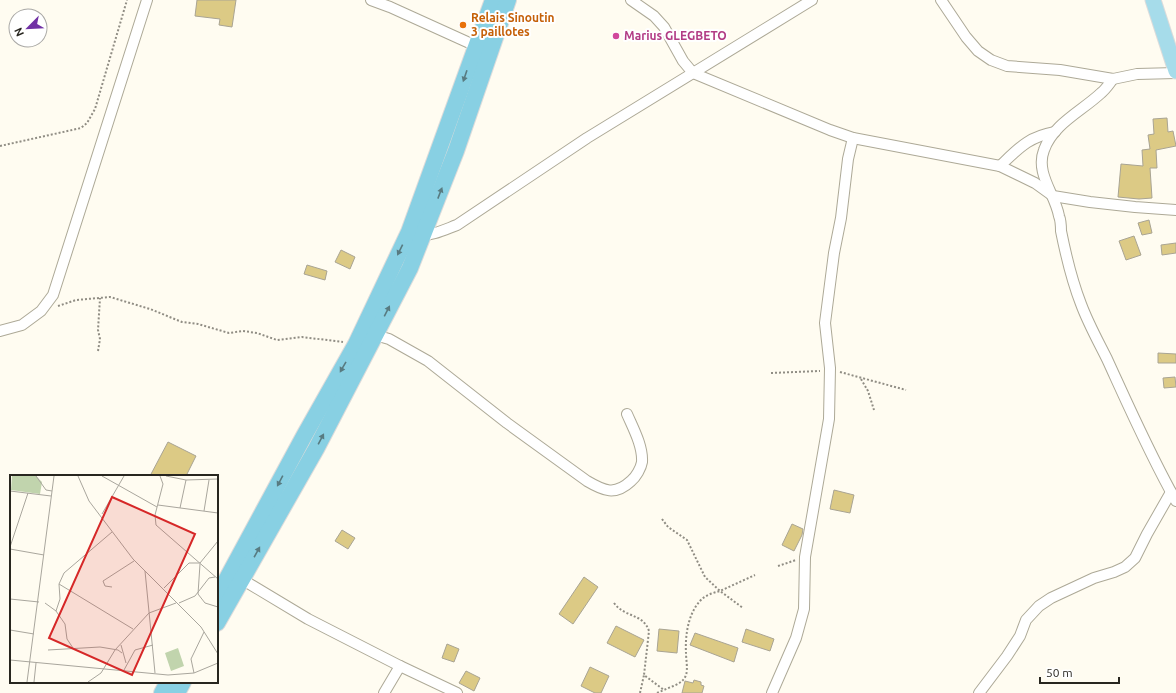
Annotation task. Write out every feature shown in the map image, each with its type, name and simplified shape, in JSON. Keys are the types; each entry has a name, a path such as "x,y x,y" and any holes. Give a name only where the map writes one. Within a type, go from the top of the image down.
{"highway":[{"path":"218,596 237,576 316,449 410,268 416,234 476,46 493,0"},
{"path":"218,621 237,576 304,436 416,234 469,115 508,0"},
{"path":"162,693 167,683"},
{"path":"177,693 182,683"}],"main road":[{"path":"1153,0 1176,72"}],"street":[{"path":"0,331 22,325 41,311 54,295 147,0"},
{"path":"371,0 390,7 476,46"},
{"path":"631,0 654,16 664,26 683,61 693,73 826,128 853,138 1000,166 1035,183 1052,196 1135,207 1176,210"},
{"path":"416,234 433,234 457,225 587,138 812,0"},
{"path":"941,0 966,37 978,50 991,60 1008,66 1060,70 1113,79 1136,74 1176,72"},
{"path":"979,693 1020,636 1026,620 1039,606 1051,598 1094,578 1125,567 1135,558 1147,534 1174,496 1135,422 1081,305 1070,271 1061,230 1060,216 1043,175 1043,151 1049,138 1070,118 1101,93 1113,79"},
{"path":"1000,166 1031,139 1055,132"},
{"path":"772,693 796,638 804,609 805,557 829,419 830,368 825,323 830,277 841,218 848,159 853,138"},
{"path":"375,336 389,339 428,361 507,423 598,488 608,491 617,491 625,487 635,478 642,463 638,443 627,414"},
{"path":"237,576 308,619 457,693"},
{"path":"384,693 400,666"}],"path":[{"path":"0,146 81,128 87,123 95,109 127,0"},
{"path":"98,351 100,339 98,330 100,298"},
{"path":"41,311 76,300 110,298 134,304 182,322 198,324 229,333 243,330 277,340 302,337 356,344"},
{"path":"771,373 821,371 830,368 860,378 906,390"},
{"path":"860,378 868,391 874,410"},
{"path":"662,519 668,527 687,540 706,577 720,591 743,608"},
{"path":"778,566 805,557"},
{"path":"657,693 680,683 687,673 685,637 692,614 701,600 710,594 755,575"},
{"path":"614,603 626,614 643,620 647,624 649,631 644,675 640,693"},
{"path":"644,675 664,690"}],"building":[{"path":"197,0 236,0 232,27 219,25 220,19 195,16"},
{"path":"1167,118 1168,132 1173,131 1176,146 1156,150 1157,168 1150,168 1152,198 1139,199 1118,197 1121,164 1143,166 1142,150 1150,149 1148,135 1154,134 1153,119"},
{"path":"1149,220 1152,233 1142,235 1138,223"},
{"path":"1134,236 1141,255 1126,260 1119,241"},
{"path":"1176,243 1176,253 1162,255 1161,245"},
{"path":"341,250 355,257 350,269 335,262"},
{"path":"307,265 327,271 325,280 304,274"},
{"path":"1158,353 1176,354 1176,363 1158,363"},
{"path":"1175,377 1176,387 1164,388 1163,378"},
{"path":"168,442 196,456 186,475 151,475"},
{"path":"834,490 854,495 850,513 830,509"},
{"path":"792,524 803,529 802,535 794,551 782,545"},
{"path":"342,530 355,538 348,549 335,541"},
{"path":"584,577 598,587 573,624 559,614"},
{"path":"616,626 644,640 635,657 607,643"},
{"path":"659,629 679,631 677,653 657,651"},
{"path":"746,629 774,639 770,651 742,642"},
{"path":"695,633 738,648 734,662 690,645"},
{"path":"447,644 459,649 454,662 442,658"},
{"path":"590,667 609,676 601,693 595,693 581,686"},
{"path":"466,671 480,678 474,691 459,683"},
{"path":"694,680 701,682 701,685 704,686 702,693 682,693 685,681 693,683"}],"place":[{"name":"Relais Sinoutin 3 paillotes","path":"463,25"},
{"name":"Marius GLEGBETO","path":"616,36"}]}
